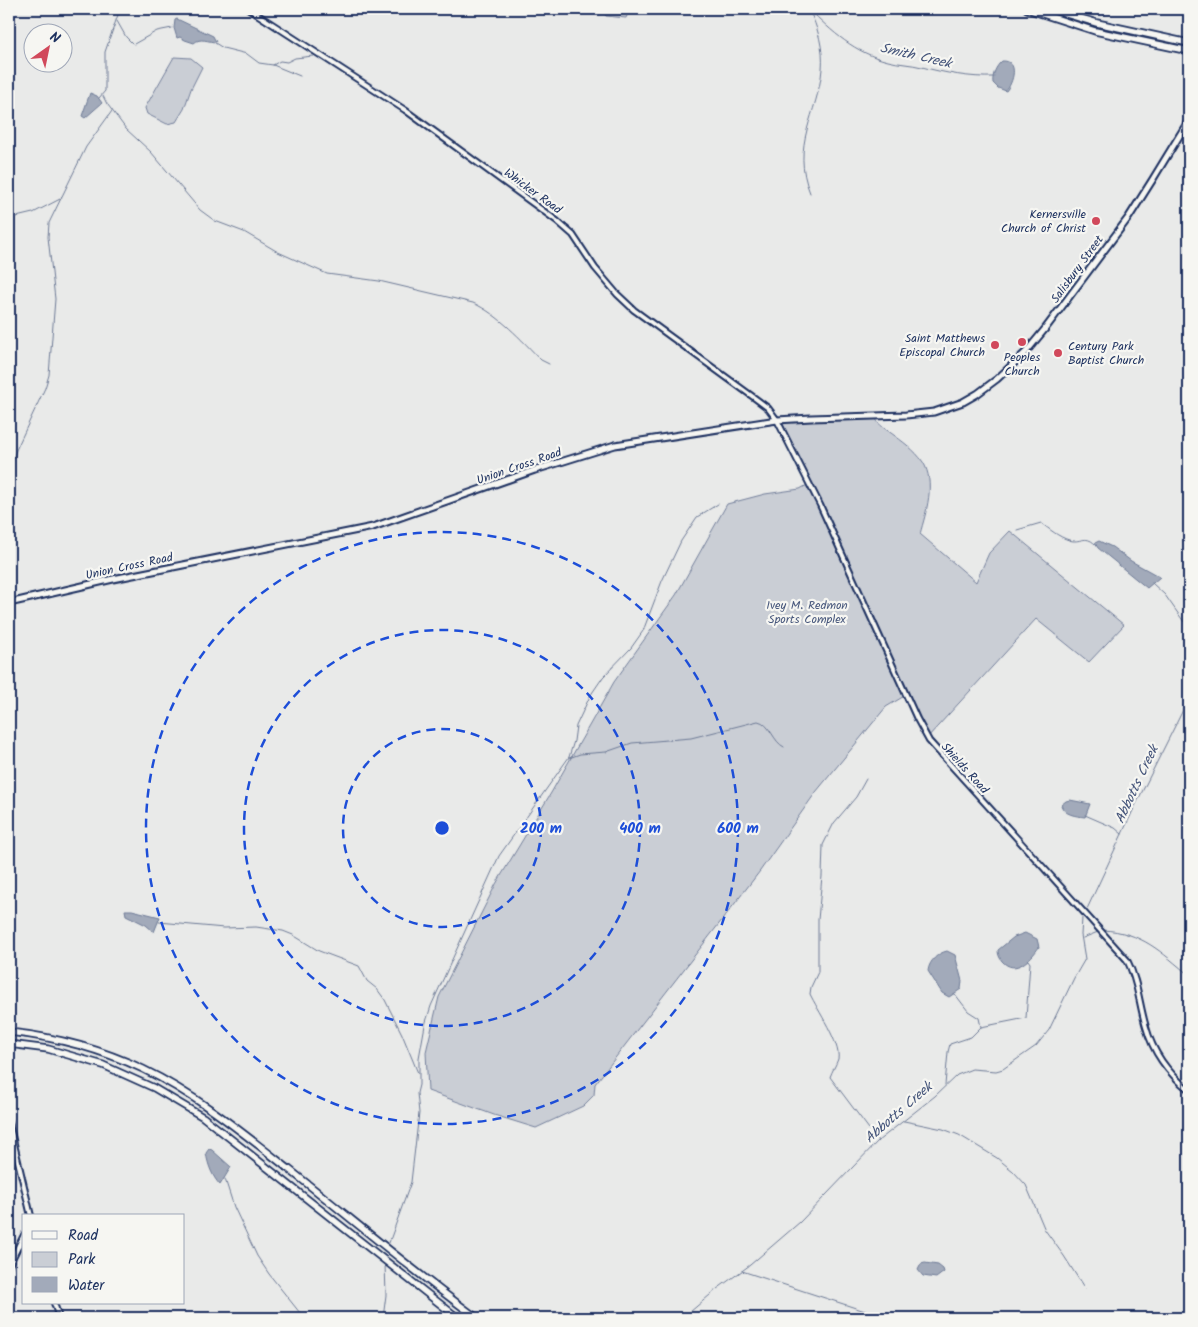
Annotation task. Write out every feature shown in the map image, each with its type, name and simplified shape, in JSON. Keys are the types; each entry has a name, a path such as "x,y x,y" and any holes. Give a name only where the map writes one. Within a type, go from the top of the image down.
{"highway":[{"path":"1027,9 1095,31 1189,51"},
{"path":"1050,9 1097,23 1189,43"},
{"path":"9,1032 41,1036 93,1049 143,1069 192,1096 239,1130 477,1318"},
{"path":"9,1044 48,1049 103,1065 154,1088 203,1117 458,1318"}],"main road":[{"name":"Salisbury Street","path":"1026,352 1055,317 1129,216 1154,179 1189,120"},
{"name":"Union Cross Road","path":"9,603 121,577 373,527 535,470 615,445 777,420 906,415 934,412 967,400 987,387 1026,352"}],"street":[{"name":"Whicker Road","path":"249,9 405,110 557,221 573,235 595,268 634,310 763,404 772,412 777,420"},
{"name":"Shields Road","path":"777,420 820,505 917,719 929,741 1127,960 1134,975 1146,1027 1155,1049 1172,1075 1189,1090"},
{"path":"9,1123 31,1214"},
{"path":"9,1265 22,1239"},
{"path":"54,1304 59,1318"}],"green space":[{"path":"601,9 630,9 626,18 606,16"},
{"path":"174,57 191,58 202,67 184,109 176,122 167,124 147,114 145,108"},
{"name":"Ivey M. Redmon Sports Complex","path":"875,416 881,426 916,454 927,470 929,498 920,534 976,582 989,553 1010,531 1124,625 1089,662 1036,619 927,738 906,695 886,707 816,792 760,871 595,1084 594,1095 583,1106 536,1128 428,1091 426,1052 439,997 496,884 551,793 614,682 676,595 727,504 765,494 800,489 809,484 777,420"}],"water":[{"path":"177,19 213,36 216,42 202,40 194,43 180,37 177,38 174,28 175,20"},
{"path":"1002,61 1008,62 1013,68 1013,78 1006,91 998,88 993,83 995,71"},
{"path":"90,93 97,96 102,103 85,118 82,116"},
{"path":"1099,541 1160,577 1147,588 1098,548 1095,543"},
{"path":"1070,800 1090,804 1085,817 1065,811 1061,805"},
{"path":"125,910 160,917 154,932 146,925 126,915"},
{"path":"1025,933 1037,939 1039,947 1022,964 1012,967 1007,965 1000,958 998,950 1014,937"},
{"path":"947,951 955,955 962,981 961,989 949,997 942,993 928,971 930,964 935,958"},
{"path":"209,1149 231,1167 220,1185 208,1162 206,1153"},
{"path":"921,1264 938,1265 944,1272 936,1278 923,1276 918,1270"}],"waterway":[{"path":"99,98 105,91 105,52 120,9"},
{"name":"Smith Creek","path":"809,9 845,41 865,53 892,62 958,75 994,77"},
{"path":"809,10 820,39 822,54 820,86 804,144 803,159 810,193"},
{"path":"117,21 126,37 132,43"},
{"path":"134,44 157,31 172,28"},
{"path":"215,43 223,48 247,54 259,63 273,65 280,61 287,62 295,58 313,56"},
{"path":"273,65 300,76"},
{"path":"103,96 107,104"},
{"path":"108,105 126,129 151,152 200,210 215,221 244,232 278,252 327,274 379,281 473,303 492,314 518,336 541,360 549,364"},
{"path":"9,473 16,450 45,388 49,375 55,299 48,237 49,223 86,147 112,111"},
{"path":"9,221 12,218 33,213 62,198"},
{"path":"389,1243 411,1182 419,1113 417,1093 419,1085 419,1058 425,1025 431,1006 499,856 569,757 576,726 590,696 603,677 631,648 643,631 662,581 681,541 697,517 718,504"},
{"path":"1017,530 1041,523 1065,539 1073,541 1085,539 1095,544"},
{"path":"1152,583 1165,595 1189,629"},
{"name":"Abbotts Creek","path":"1087,909 1189,694"},
{"path":"569,758 580,754 606,752 632,743 691,738 758,721 766,725 780,745 784,747"},
{"path":"866,779 856,797 834,823 823,845 818,920 818,972 810,994 832,1036 838,1053 838,1059 830,1077 878,1141"},
{"path":"1085,815 1115,828 1122,834"},
{"name":"Abbotts Creek","path":"683,1318 717,1289 750,1265 800,1222 878,1141 935,1096 957,1075 972,1069 996,1071 1003,1069 1036,1046 1049,1030 1085,959 1081,935 1082,918"},
{"path":"159,922 224,928 256,927 283,931 319,951 359,966 367,981 377,989 385,1000 418,1073"},
{"path":"1103,930 1140,939 1160,951 1189,975"},
{"path":"1083,938 1098,932"},
{"path":"945,1085 950,1044 971,1037 981,1027 1026,1018 1030,963 1028,960"},
{"path":"955,994 968,1011 979,1018 981,1027"},
{"path":"904,1121 943,1129 959,1135 997,1158 1013,1171 1026,1185 1045,1230 1085,1289"},
{"path":"225,1179 234,1207 257,1256 304,1318"},
{"path":"383,1318 386,1295 385,1264"},
{"path":"742,1271 884,1318"}],"place":[{"name":"Kernersville Church of Christ","path":"1096,221"},
{"name":"Peoples Church","path":"1022,342"},
{"name":"Saint Matthews Episcopal Church","path":"995,345"},
{"name":"Century Park Baptist Church","path":"1058,353"}]}
